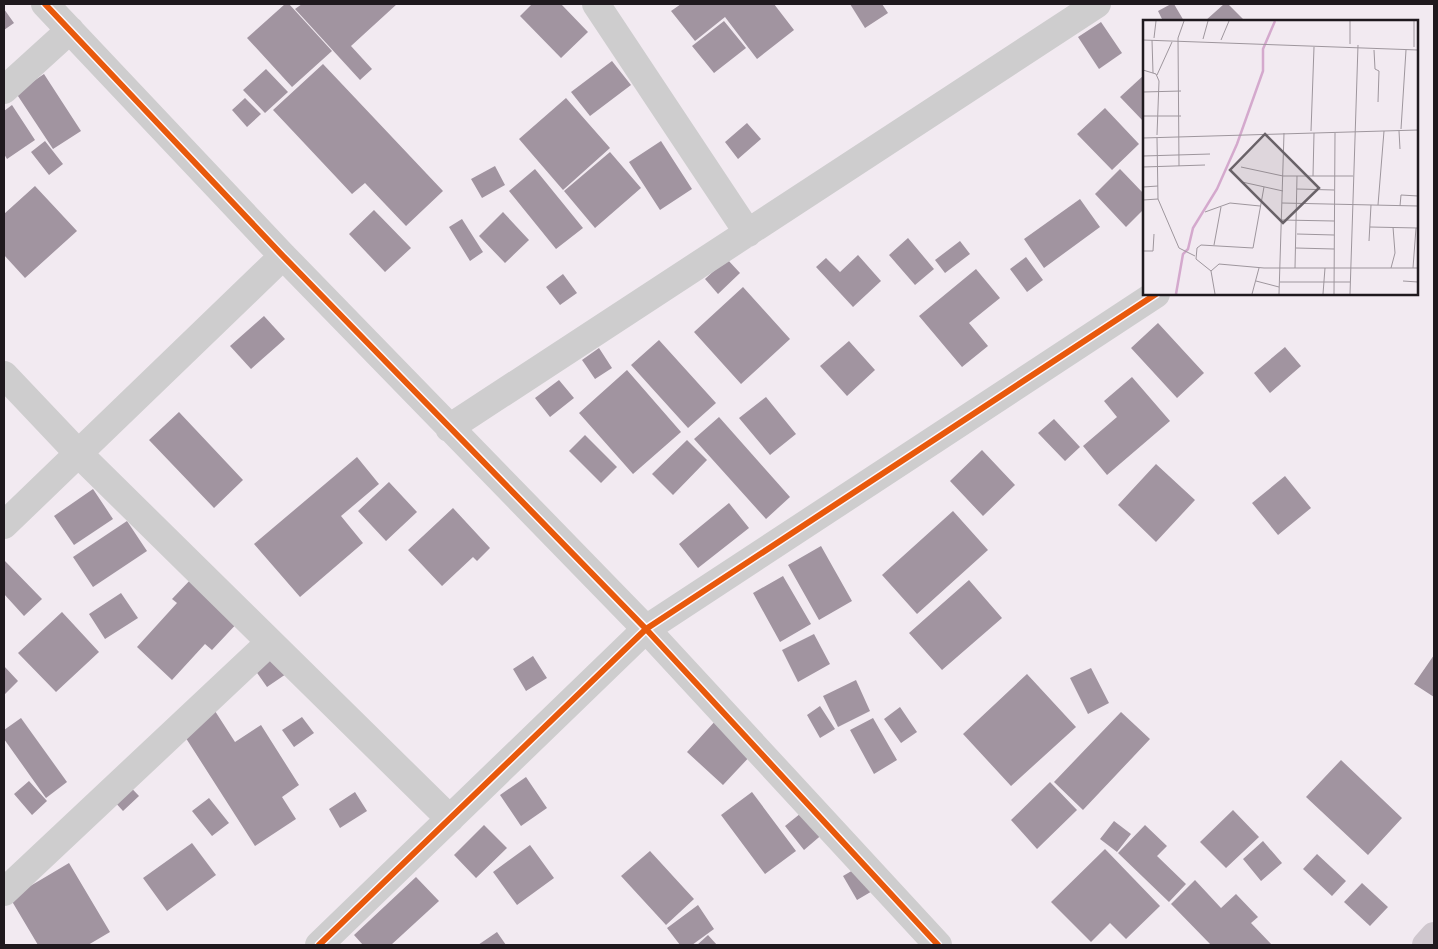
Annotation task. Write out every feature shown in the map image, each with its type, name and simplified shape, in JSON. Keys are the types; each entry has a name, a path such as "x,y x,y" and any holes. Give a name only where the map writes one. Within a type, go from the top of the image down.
{"main road":[{"path":"1426,945 1434,936"}],"street":[{"path":"45,4 283,256 646,629 938,945"},
{"path":"596,4 748,234"},
{"path":"449,428 1097,4"},
{"path":"4,90 70,30"},
{"path":"4,525 283,256"},
{"path":"319,945 646,629 1154,295"},
{"path":"4,375 78,453 450,819"},
{"path":"4,892 270,642"}],"building":[{"path":"285,4 289,4 332,51 292,87 247,38"},
{"path":"302,4 397,4 351,46 372,69 360,80 295,9"},
{"path":"532,4 561,4 588,32 561,58 520,16"},
{"path":"681,4 774,4 794,30 757,59 725,17 695,41 671,11"},
{"path":"850,4 882,4 888,13 865,28"},
{"path":"1174,4 1183,20 1162,20 1158,11"},
{"path":"1224,4 1228,4 1244,20 1206,20"},
{"path":"4,9 14,23 4,30"},
{"path":"724,21 746,48 714,73 692,46"},
{"path":"1101,22 1122,53 1099,69 1078,37"},
{"path":"612,61 631,85 590,116 571,92"},
{"path":"323,64 443,191 406,226 365,183 352,194 273,110"},
{"path":"266,69 288,92 265,113 243,90"},
{"path":"44,74 81,131 53,149 16,93"},
{"path":"1143,76 1143,121 1120,97"},
{"path":"245,98 261,114 247,127 232,110"},
{"path":"566,98 610,148 563,190 519,139"},
{"path":"12,105 35,140 7,159 4,154 4,111"},
{"path":"1105,108 1139,144 1112,170 1077,134"},
{"path":"747,123 761,139 738,159 725,142"},
{"path":"45,141 63,164 49,175 31,152"},
{"path":"661,141 692,189 660,210 629,162"},
{"path":"610,152 641,188 595,228 564,191"},
{"path":"495,166 505,185 482,198 471,179"},
{"path":"535,169 583,228 556,249 509,191"},
{"path":"1120,169 1143,193 1143,210 1126,227 1095,194"},
{"path":"35,186 77,231 25,278 4,255 4,214"},
{"path":"1080,199 1100,227 1044,268 1024,239"},
{"path":"374,210 411,248 385,272 349,234"},
{"path":"503,212 529,240 505,263 479,236"},
{"path":"462,219 483,252 470,261 449,227"},
{"path":"908,238 934,269 915,285 889,255"},
{"path":"960,241 970,254 945,273 935,260"},
{"path":"858,255 881,281 853,307 816,267 826,258 840,272"},
{"path":"1026,257 1043,280 1027,292 1010,269"},
{"path":"727,259 740,273 718,294 705,279"},
{"path":"976,269 1000,298 969,323 988,346 962,367 919,316"},
{"path":"563,274 577,293 560,305 546,287"},
{"path":"743,287 790,339 741,384 694,332"},
{"path":"264,316 285,339 251,369 230,346"},
{"path":"1158,323 1204,373 1177,398 1131,348"},
{"path":"659,340 716,403 688,428 631,365"},
{"path":"849,341 875,370 847,396 820,366"},
{"path":"1285,347 1301,366 1270,393 1254,373"},
{"path":"599,348 612,368 595,379 582,360"},
{"path":"627,370 681,432 633,474 579,413"},
{"path":"1132,377 1170,421 1107,475 1083,446 1117,417 1104,401"},
{"path":"559,380 574,398 550,417 535,398"},
{"path":"766,397 796,434 770,455 739,418"},
{"path":"179,412 243,480 214,508 149,440"},
{"path":"719,417 790,497 766,519 694,439"},
{"path":"1054,419 1080,447 1065,461 1038,433"},
{"path":"585,435 617,467 601,483 569,451"},
{"path":"687,440 707,460 673,495 652,474"},
{"path":"982,450 1015,485 983,516 950,481"},
{"path":"357,457 379,484 341,516 363,543 300,597 254,544"},
{"path":"1156,464 1195,500 1156,542 1118,505"},
{"path":"1285,476 1311,508 1278,535 1252,503"},
{"path":"389,482 417,512 386,541 358,511"},
{"path":"93,489 113,519 74,545 54,516"},
{"path":"729,503 749,528 698,568 679,544"},
{"path":"453,508 490,548 477,561 473,557 442,586 408,550"},
{"path":"953,511 988,550 917,614 882,575"},
{"path":"127,521 147,551 93,587 73,557"},
{"path":"821,546 852,601 819,620 788,565"},
{"path":"4,560 42,599 24,616 4,594"},
{"path":"194,576 241,619 212,650 205,644 172,680 137,647 177,603 172,599"},
{"path":"783,576 811,624 780,642 753,593"},
{"path":"969,580 1002,618 942,670 909,633"},
{"path":"121,593 138,618 105,639 89,614"},
{"path":"62,612 99,652 56,692 18,653"},
{"path":"814,634 830,664 798,682 782,650"},
{"path":"275,652 289,672 267,687 253,667"},
{"path":"1434,655 1434,697 1414,684"},
{"path":"533,656 547,678 526,691 513,669"},
{"path":"4,666 18,681 4,695"},
{"path":"1091,668 1109,703 1088,714 1070,678"},
{"path":"1027,674 1076,727 1011,786 963,734"},
{"path":"856,680 870,711 838,727 823,696"},
{"path":"820,706 835,729 820,738 807,715"},
{"path":"900,707 917,732 901,743 884,719"},
{"path":"215,711 235,742 261,725 299,785 282,797 296,819 255,846 182,732"},
{"path":"1121,712 1150,739 1083,810 1054,782"},
{"path":"302,717 314,733 294,747 282,730"},
{"path":"21,718 67,782 46,798 4,739 4,730"},
{"path":"873,718 897,760 874,774 850,730"},
{"path":"717,719 753,753 723,785 687,752"},
{"path":"1341,760 1402,818 1368,855 1306,797"},
{"path":"120,776 139,796 123,811 104,790"},
{"path":"526,777 547,808 521,826 500,795"},
{"path":"29,781 47,801 32,815 14,794"},
{"path":"1050,782 1077,810 1037,849 1011,820"},
{"path":"355,792 367,811 340,828 329,809"},
{"path":"752,792 796,851 765,874 721,815"},
{"path":"209,798 229,823 212,836 192,811"},
{"path":"806,809 825,832 804,850 785,826"},
{"path":"1233,810 1259,837 1226,868 1200,842"},
{"path":"1114,821 1131,834 1117,852 1100,839"},
{"path":"484,825 507,848 476,878 454,855"},
{"path":"1145,825 1167,846 1157,856 1186,884 1169,902 1118,853"},
{"path":"1263,841 1282,863 1261,881 1243,859"},
{"path":"192,843 216,875 167,911 143,878"},
{"path":"530,845 554,878 517,905 493,872"},
{"path":"1105,849 1160,906 1126,939 1110,923 1091,942 1051,902"},
{"path":"650,851 694,899 666,925 621,876"},
{"path":"1317,854 1346,881 1332,896 1303,869"},
{"path":"69,863 110,932 88,945 38,945 10,898"},
{"path":"860,866 874,890 857,900 843,876"},
{"path":"416,877 439,901 391,945 363,945 354,935"},
{"path":"1195,880 1221,908 1236,894 1258,917 1251,923 1272,945 1211,945 1171,904"},
{"path":"1362,883 1388,907 1370,926 1344,902"},
{"path":"698,905 714,929 692,945 680,945 667,928"},
{"path":"497,932 506,945 478,945"},
{"path":"708,935 717,945 697,945"}],"cycle path":[{"path":"45,4 283,256 646,629 938,945"},
{"path":"319,945 646,629 1154,295"}]}
